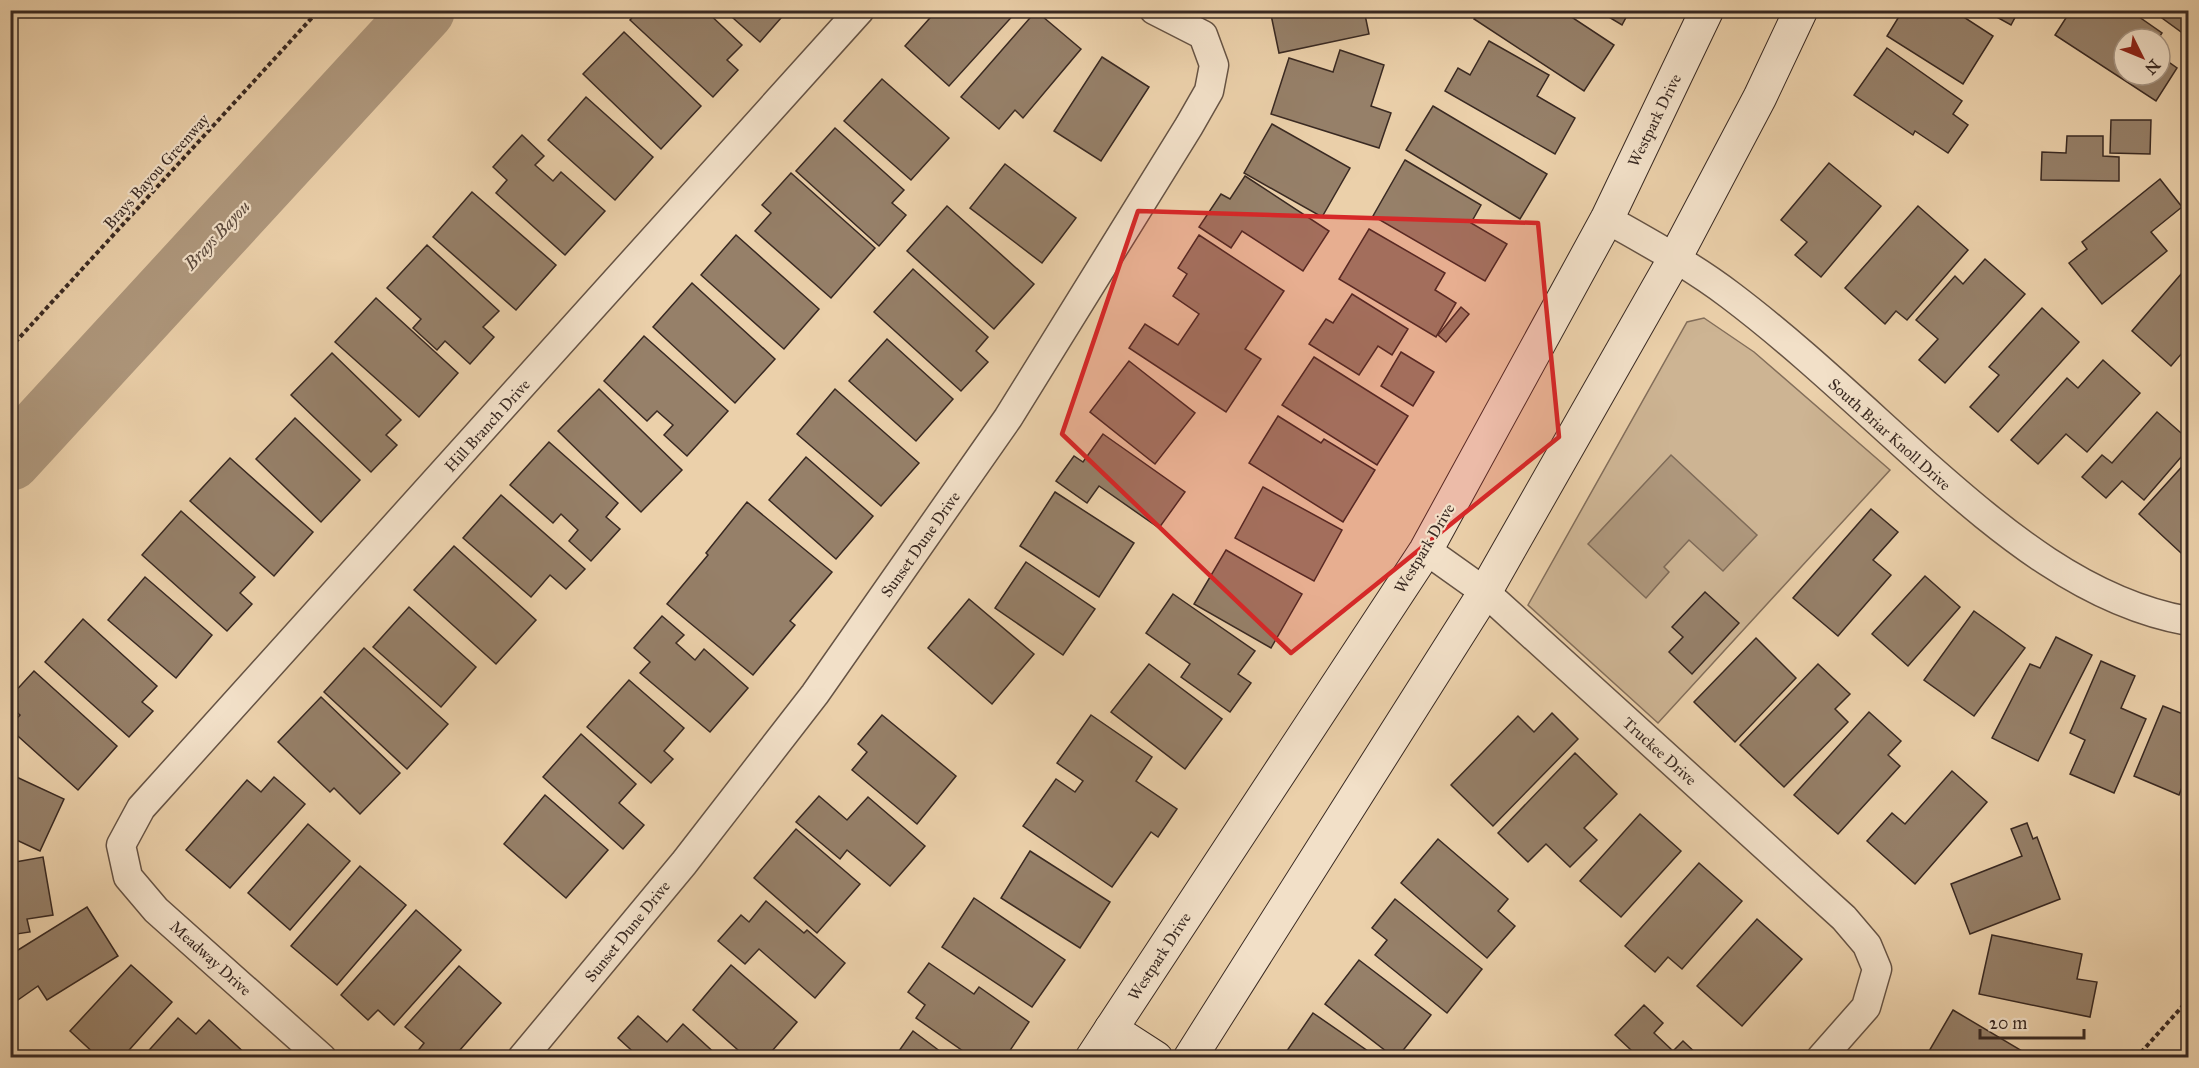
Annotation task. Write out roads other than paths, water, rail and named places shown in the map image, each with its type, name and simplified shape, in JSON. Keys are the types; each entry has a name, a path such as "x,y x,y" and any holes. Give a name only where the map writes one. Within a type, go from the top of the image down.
{"main road":[{"name":"Westpark Drive","path":"1092,1058 1426,550 1607,219 1707,10"},
{"path":"1190,1058 1485,592 1675,258 1760,97 1801,10"},
{"path":"1111,1029 1156,1058"}],"street":[{"name":"Hill Branch Drive","path":"121,845 141,808 860,10"},
{"name":"Sunset Dune Drive","path":"522,1058 684,863 815,694 1008,418 1190,126 1209,91 1214,65 1203,35 1154,10"},
{"name":"South Briar Knoll Drive","path":"1607,219 1675,258 1730,295 1975,509 2039,557 2081,582 2139,610 2188,621"},
{"name":"Truckee Drive","path":"1426,550 1485,592 1844,918 1868,945 1878,969 1866,1007 1821,1058"},
{"name":"Meadway Drive","path":"121,845 128,877 156,910 322,1058"}],"waterway":[{"name":"Brays Bayou","path":"10,460 424,10"}]}
